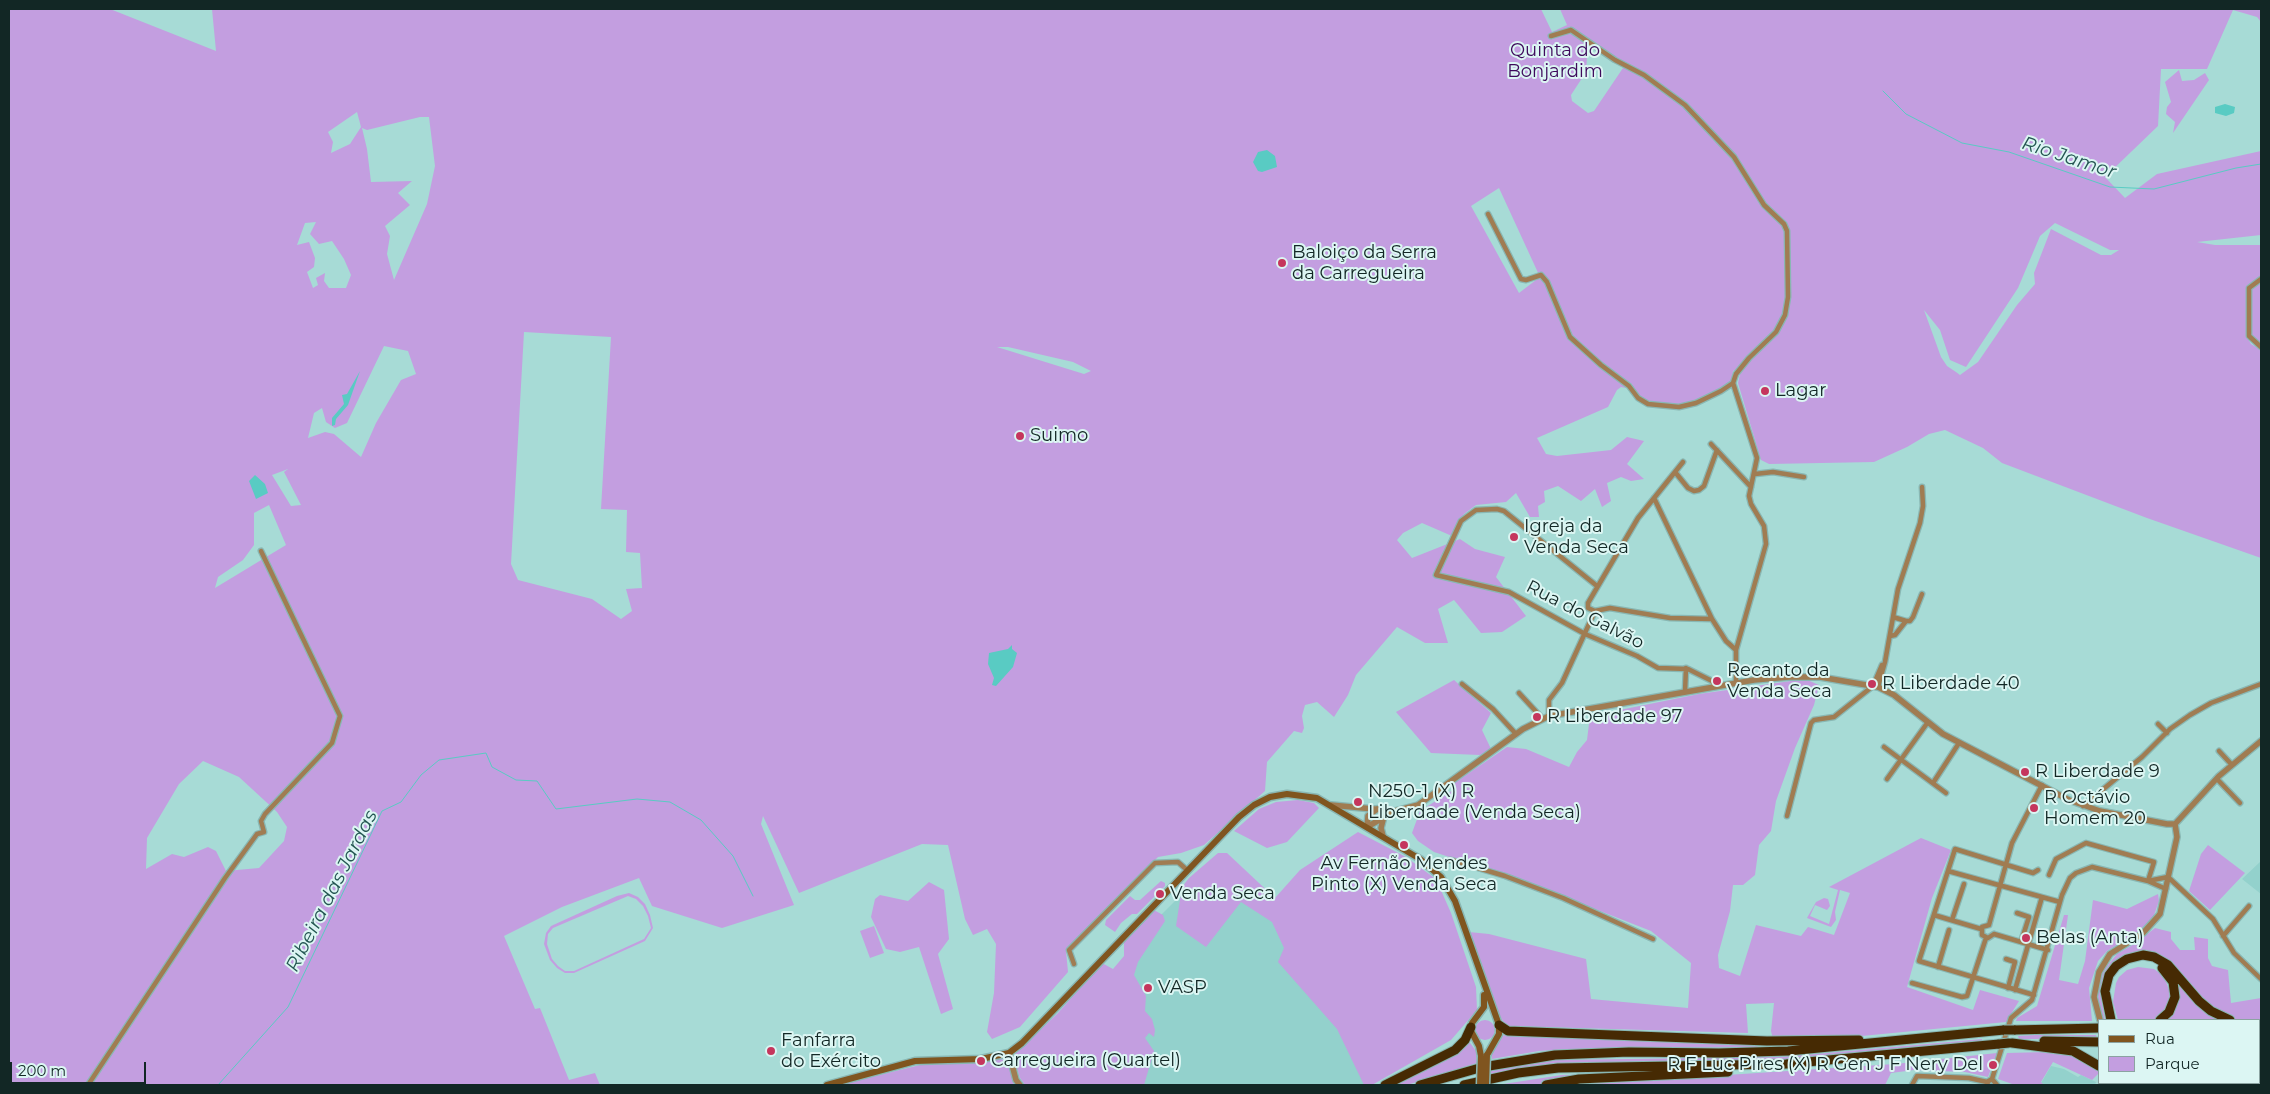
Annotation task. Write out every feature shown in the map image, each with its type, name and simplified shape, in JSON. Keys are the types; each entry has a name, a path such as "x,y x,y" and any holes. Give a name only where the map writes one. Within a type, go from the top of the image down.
{"highway":[{"path":"2111,1019 2105,991 2109,975 2116,966 2127,959 2143,955 2159,959 2168,965 2199,1001 2211,1011 2228,1019"},
{"path":"2116,1019 2110,997 2114,977 2128,964 2140,961 2159,965 2174,982 2174,1002 2169,1012 2161,1019"},
{"path":"1498,1023 1508,1031 1767,1042 1889,1041"},
{"path":"1420,1085 1483,1067 1555,1055 1629,1052 1768,1052 2004,1030 2098,1025"},
{"path":"1385,1085 1455,1050 1465,1040 1471,1027"},
{"path":"1464,1085 1518,1073 1576,1066 1786,1064 1999,1044 2098,1042"},
{"path":"2010,1044 2073,1051 2098,1065"},
{"path":"1546,1085 1579,1079 1760,1070 1786,1064"}],"main road":[{"path":"827,1085 915,1060 981,1059 1009,1053 1022,1043 1239,817 1254,805 1270,797 1287,794 1306,795 1329,805 1383,836 1431,867 1446,884 1461,915 1483,986 1498,1023 1499,1034 1484,1055 1480,1085"},
{"path":"1483,986 1485,1002 1479,1017 1471,1027 1472,1035 1484,1055 1486,1085"},
{"path":"1479,1017 1488,1016 1498,1023"},
{"path":"1476,1041 1485,1044 1494,1041"}],"street":[{"path":"1488,214 1522,279 1526,280 1541,275 1546,282 1570,337 1601,365 1629,386 1643,402 1656,406 1680,408 1696,403 1732,383 1736,374 1776,332 1785,314 1789,269 1787,231 1784,224 1764,205 1734,157 1685,105 1644,75 1615,60 1571,30 1551,36"},
{"path":"2261,279 2249,288 2249,336 2261,347"},
{"path":"1732,383 1757,458 1751,487 1751,504 1764,526 1766,544 1736,650 1736,683"},
{"path":"1711,444 1751,487"},
{"path":"1675,472 1688,488 1694,491 1699,490 1704,486 1718,450"},
{"path":"1683,462 1638,518 1597,586 1588,603 1588,608 1596,612 1610,608 1670,618 1712,619"},
{"path":"1755,474 1773,472 1804,477"},
{"path":"1787,816 1811,722 1834,717 1876,687 1886,660 1901,578 1920,523 1922,488"},
{"path":"1654,498 1712,619 1726,641 1736,650"},
{"name":"Rua do Galvão","path":"1597,586 1497,509 1476,510 1461,521 1436,576 1509,592 1585,634 1637,656 1658,668 1686,668 1712,681 1716,686"},
{"path":"88,1085 225,878 257,834 264,832 261,820 265,814 332,744 340,716 261,551"},
{"path":"1890,636 1894,635 1906,621 1910,621 1922,594"},
{"path":"1549,716 1549,700 1562,683 1596,612"},
{"path":"1893,617 1906,621"},
{"path":"1685,692 1686,668"},
{"path":"1366,827 1395,811 1422,803 1516,734 1542,718 1716,686 1789,677 1820,677 1876,687 1894,695 1928,722 1959,743 2083,806 2175,824"},
{"path":"1462,684 1494,709 1516,734"},
{"path":"2083,806 2142,758 2167,732 2190,715 2212,703 2261,684"},
{"path":"1519,693 1542,718"},
{"path":"1886,779 1928,722"},
{"path":"2158,724 2167,732"},
{"path":"2098,1025 2094,990 2102,966 2116,949 2143,933 2160,914 2176,837 2175,824 2217,779 2261,741"},
{"path":"1933,783 1959,743"},
{"path":"1884,747 1946,793"},
{"path":"2219,751 2232,765"},
{"path":"2217,779 2240,803"},
{"path":"1989,925 2012,843 2042,785"},
{"path":"1329,805 1395,811"},
{"path":"1366,827 1368,816 1377,809"},
{"path":"1383,836 1381,828 1384,816"},
{"path":"2049,875 2056,859 2086,843 2154,862 2148,880"},
{"path":"2034,994 1919,961 1955,849 2033,873 2038,870"},
{"path":"1440,862 1451,860 1505,876 1563,898 1652,939"},
{"path":"1074,964 1069,950 1155,862 1178,862 1187,870"},
{"path":"1989,1082 2011,1018 2030,1003 2034,994 2048,950 2060,902 2070,878 2076,873 2092,867 2148,880 2166,889"},
{"path":"1948,871 2060,902"},
{"path":"2148,880 2168,877"},
{"path":"2168,877 2213,919 2234,953 2261,979"},
{"path":"1952,920 1964,884"},
{"path":"2015,990 2042,898"},
{"path":"2223,936 2249,906"},
{"path":"2017,913 2029,917 2021,942"},
{"path":"1934,915 1981,930"},
{"path":"1986,938 1982,935 1981,930 1984,925 1994,928 1994,934"},
{"path":"1938,967 1950,930"},
{"path":"1912,983 1962,997 1967,996 1986,938 1994,934 2048,950"},
{"path":"2006,959 2015,962 2008,988"},
{"path":"1009,1053 1016,1080 1020,1085"},
{"path":"1912,1085 1917,1076 1969,1078 1997,1085"},
{"path":"1938,1085 1940,1078"}],"shaded area":[{"path":"2225,104 2235,107 2234,113 2226,116 2215,113 2215,107"},
{"path":"1267,150 1275,156 1277,167 1262,172 1258,171 1253,162 1258,152"},
{"path":"360,371 348,405 336,419 335,425 332,426 332,418 344,404 342,395 347,394"},
{"path":"255,475 265,484 268,493 256,499 249,481"},
{"path":"1012,645 1012,649 1017,653 1013,667 996,686 992,685 994,678 988,664 989,653 1008,649"},
{"path":"2261,861 2261,894 2242,879"},
{"path":"1241,881 1321,955 1366,1085 1139,1085 1117,1005 1148,928 1187,889"},
{"path":"2051,1066 2064,1069 2078,1077 2081,1075 2096,1082 2095,1085 2040,1085"}],"green space":[{"name":"Quinta do Bonjardim","path":"9,9 110,9 216,51 212,9 1541,9 1552,32 1567,25 1560,9 2261,9 2261,22 2257,17 2233,10 2207,69 2161,69 2158,126 2105,177 2125,198 2157,174 2261,151 2261,235 2197,242 2215,245 2261,245 2261,277 2252,282 2246,291 2247,337 2251,344 2261,350 2261,558 2147,518 2002,463 1983,448 1945,430 1929,434 1907,447 1874,462 1769,464 1761,460 1738,383 1740,374 1737,369 1733,371 1732,381 1720,391 1682,406 1647,403 1634,391 1632,384 1609,371 1626,388 1621,387 1617,390 1608,407 1537,438 1546,454 1557,456 1611,450 1627,437 1644,441 1627,464 1644,479 1631,481 1621,477 1607,483 1611,501 1602,507 1595,489 1581,501 1558,486 1544,491 1545,502 1538,506 1539,517 1530,517 1516,493 1506,502 1476,505 1464,514 1452,536 1422,523 1403,533 1397,540 1412,558 1460,539 1475,549 1505,557 1496,577 1526,616 1502,632 1481,633 1454,600 1438,609 1448,643 1425,643 1397,627 1356,675 1348,695 1334,717 1317,702 1305,705 1302,716 1304,728 1302,733 1294,731 1267,762 1265,791 1204,845 1181,853 1158,857 1066,951 1068,972 1020,1027 992,1039 987,1032 994,993 996,944 987,929 973,935 965,919 948,845 922,844 799,893 763,816 761,824 794,905 722,928 652,906 639,878 562,907 504,936 535,1009 540,1008 569,1080 595,1073 600,1085 9,1085","holes":["1588,42 1625,65 1594,111 1588,113 1572,101 1571,95 1586,72","357,112 361,127 350,144 331,153 333,142 328,132","420,117 429,117 435,166 427,204 394,280 387,254 390,236 385,226 410,205 398,193 412,181 371,182 362,128 367,130","1499,188 1540,277 1519,293 1471,206","316,222 310,234 319,244 332,241 344,259 351,275 346,288 329,288 324,281 325,273 316,278 318,285 313,288 307,272 314,267 315,258 309,242 297,245 305,223","2055,223 2110,250 2119,250 2111,255 2101,255 2051,229 2034,273 2035,284 2017,305 1978,362 1960,375 1947,366 1941,357 1924,310 1940,330 1950,360 1966,367 2018,288 2040,236","524,332 611,337 601,509 627,510 626,552 640,553 642,588 626,589 632,611 621,619 592,599 518,580 511,564","384,346 408,351 416,374 401,380 376,423 361,457 334,434 325,432 308,438 314,413 322,408 326,422 335,428 347,423","997,347 1008,347 1073,362 1091,371 1084,374","288,469 284,472 301,505 291,506 272,475","269,505 286,545 215,588 218,577 243,560 254,545 254,513","203,761 239,777 277,812 287,827 284,841 259,868 226,871 216,851 208,847 184,857 172,854 146,869 147,838 179,784"]},
{"path":"2179,70 2182,81 2194,80 2205,73 2209,80 2173,133 2175,122 2166,114 2167,107 2171,102 2165,82"},
{"path":"2261,283 2261,345 2251,337 2250,331 2252,289"},
{"path":"1805,679 1819,685 1814,705 1795,748 1776,801 1771,831 1759,845 1755,875 1743,885 1733,885 1730,911 1718,955 1719,968 1740,976 1756,925 1801,936 1808,927 1834,935 1850,893 1840,890 1835,912 1836,920 1831,927 1807,918 1816,902 1824,898 1828,899 1830,906 1827,910 1815,905 1810,916 1829,924 1838,890 1829,887 1921,838 1951,850 1932,898 1907,987 1973,1010 1980,990 2019,1001 2006,1022 1831,1039 1773,1039 1771,1031 1774,1003 1746,1004 1748,1033 1509,1026 1505,1024 1497,1012 1469,932 1489,934 1586,959 1591,999 1688,1008 1691,963 1651,931 1529,883 1434,852 1418,841 1412,833 1420,811 1453,790 1450,786 1507,747 1526,749 1569,767 1577,752 1587,740 1590,716 1699,694"},
{"path":"1454,680 1491,713 1482,730 1491,749 1480,755 1431,753 1396,712"},
{"path":"1298,800 1314,803 1319,808 1287,842 1267,848 1234,831 1259,809 1276,802"},
{"path":"1358,832 1406,857 1433,877 1451,913 1476,987 1477,1010 1451,1040 1372,1085 1364,1085 1337,1029 1278,962 1284,948 1272,922 1241,902 1206,947 1176,926 1182,887 1189,878 1218,853 1227,853 1275,898 1300,870"},
{"path":"2208,845 2245,873 2210,910 2189,891 2201,854"},
{"path":"1161,881 1165,883 1165,886 1137,914 1132,914 1121,923 1115,932 1105,925 1106,920 1130,896 1135,900 1140,900"},
{"path":"929,882 944,890 949,939 938,954 953,1009 941,1014 919,947 900,952 886,949 871,917 875,899 880,895 908,901"},
{"path":"629,893 638,897 645,904 653,928 645,941 574,973 565,973 557,968 550,960 544,944 546,933 551,926 617,896","holes":["628,896 636,899 643,906 651,928 644,939 574,971 565,971 552,959 547,944 548,934 553,928"]},
{"path":"2158,894 2159,901 2153,918 2135,934 2107,951 2098,961 2089,988 2092,1021 2016,1021 2017,1018 2037,1006 2064,915 2068,915 2059,980 2078,984 2085,961 2093,900 2127,909"},
{"path":"1152,909 1163,915 1165,921 1138,962 1134,975 1146,996 1145,1011 1152,1019 1155,1030 1154,1037 1149,1033 1145,1038 1154,1051 1144,1085 1025,1085 1020,1078 1014,1059 1015,1054 1058,1013 1102,963 1113,969 1124,956 1124,940"},
{"path":"874,926 884,953 870,958 860,931"},
{"path":"2155,928 2171,932 2171,939 2180,950 2195,950 2194,937 2208,939 2208,958 2212,966 2228,970 2231,1003 2261,998 2261,1022 2260,1019 2233,1019 2217,1012 2149,953 2107,970 2100,992 2105,1019 2102,1019 2097,994 2101,973 2117,954 2136,943"},
{"path":"2138,967 2154,969 2164,976 2170,999 2165,1010 2155,1019 2118,1019 2113,1002 2116,983 2119,977 2127,970"},
{"path":"2177,981 2209,1014 2218,1019 2166,1019"},
{"path":"1481,1020 1489,1020 1495,1026 1495,1034 1489,1040 1481,1040 1475,1034 1475,1026"},
{"path":"1505,1033 1756,1045 1758,1047 1570,1049 1539,1051 1492,1059 1492,1053"},
{"path":"2096,1035 2097,1039 2019,1039 2018,1036"},
{"path":"1982,1039 1982,1041 1796,1060 1564,1064 1491,1076 1491,1071 1553,1060 1782,1057"},
{"path":"1468,1040 1476,1051 1477,1063 1407,1085 1392,1085"},
{"path":"2047,1052 2070,1055 2098,1069 2098,1074 2092,1080 2053,1062 2041,1082 2044,1085 2015,1085 1998,1079 2007,1053"},
{"path":"1997,1053 1988,1077 1965,1072 1914,1070 1891,1073 1885,1085 1574,1085 1895,1064"},
{"path":"1001,1059 1008,1062 1014,1085 839,1085 920,1065"},
{"path":"1641,1073 1542,1085 1497,1085 1562,1075"}],"waterway":[{"name":"Rio Jamor","path":"1883,91 1906,114 1962,143 2009,152 2110,187 2154,189 2236,168 2261,164"},
{"name":"Ribeira das Jardas","path":"218,1085 288,1007 382,811 401,802 421,775 439,760 486,753 492,767 516,780 537,781 556,809 637,799 670,802 701,820 733,856 753,896"}],"place":[{"name":"Baloiço da Serra da Carregueira","path":"1282,263"},
{"name":"Lagar","path":"1765,391"},
{"name":"Suimo","path":"1020,436"},
{"name":"Igreja da Venda Seca","path":"1514,537"},
{"name":"Recanto da Venda Seca","path":"1717,681"},
{"name":"R Liberdade 40","path":"1872,684"},
{"name":"R Liberdade 97","path":"1537,717"},
{"name":"R Liberdade 9","path":"2025,772"},
{"name":"N250-1 (X) R Liberdade (Venda Seca)","path":"1358,802"},
{"name":"R Octávio Homem 20","path":"2034,808"},
{"name":"Av Fernão Mendes Pinto (X) Venda Seca","path":"1404,845"},
{"name":"Venda Seca","path":"1160,894"},
{"name":"Belas (Anta)","path":"2026,938"},
{"name":"VASP","path":"1148,988"},
{"name":"Fanfarra do Exército","path":"771,1051"},
{"name":"Carregueira (Quartel)","path":"981,1061"},
{"name":"R F Luc Pires (X) R Gen J F Nery Del","path":"1993,1065"}]}
